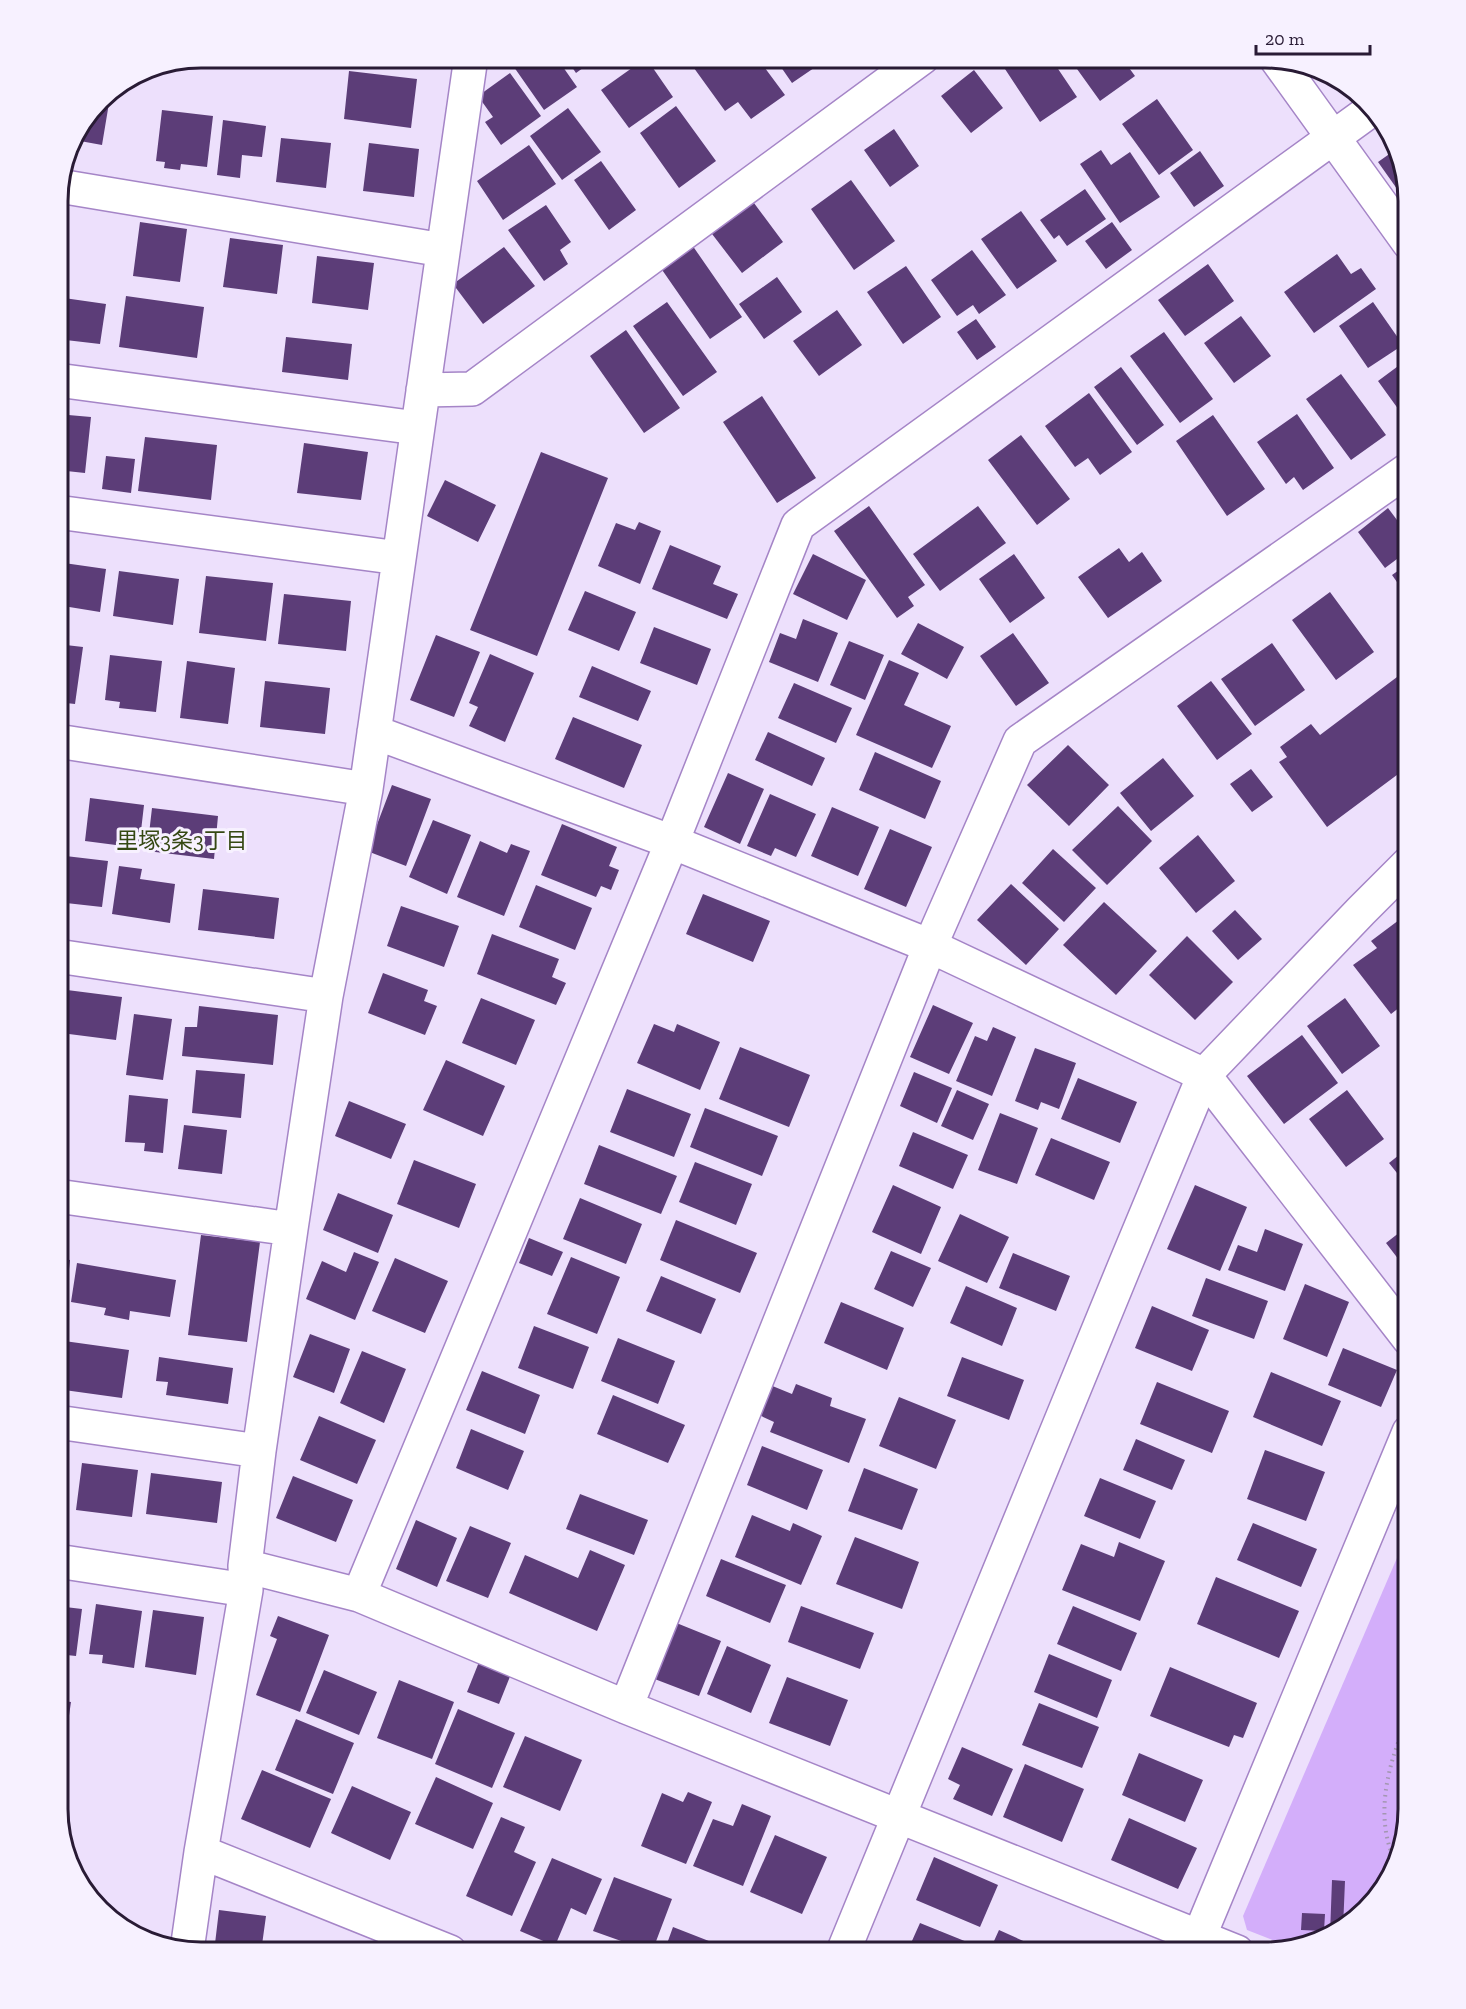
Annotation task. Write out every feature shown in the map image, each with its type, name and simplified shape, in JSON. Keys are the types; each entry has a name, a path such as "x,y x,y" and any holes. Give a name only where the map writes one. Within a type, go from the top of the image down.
{"street":[{"path":"188,1941 245,1578 259,1451 326,996 366,789 469,68"},
{"path":"423,390 472,389 908,68"},
{"path":"1284,69 1398,227"},
{"path":"360,1595 672,842 798,525 1366,114"},
{"path":"69,188 443,250"},
{"path":"68,381 417,428"},
{"path":"626,1707 930,946 1020,741 1398,477"},
{"path":"68,513 399,558"},
{"path":"374,732 672,842 930,946 1204,1076 1398,1325"},
{"path":"68,743 366,789"},
{"path":"847,1942 1204,1076 1398,874"},
{"path":"68,958 326,996"},
{"path":"68,1198 291,1229"},
{"path":"68,1424 259,1451"},
{"path":"1199,1937 1398,1458"},
{"path":"68,1562 245,1578 360,1595 626,1707 1212,1942"},
{"path":"201,1852 423,1941"}],"path":[{"path":"1391,1852 1383,1813 1389,1771 1398,1746"}],"shaded area":[{"path":"1398,1556 1398,1808 1394,1843 1388,1859 1381,1875 1360,1903 1332,1924 1316,1931 1300,1937 1275,1941 1247,1930 1243,1916"}],"building":[{"path":"515,68 564,68 577,87 544,110"},
{"path":"573,68 583,68 576,73"},
{"path":"632,68 653,68 673,97 629,128 601,90"},
{"path":"694,68 765,68 785,95 751,119 738,102 725,111"},
{"path":"782,68 814,68 792,83"},
{"path":"1057,68 1077,97 1040,122 1005,69"},
{"path":"1076,68 1129,68 1135,76 1100,101"},
{"path":"974,70 1003,108 971,133 941,96"},
{"path":"349,71 417,79 411,128 344,119"},
{"path":"510,73 541,116 501,145 485,122 493,117 478,96"},
{"path":"1157,99 1193,150 1159,175 1122,124"},
{"path":"109,105 102,145 81,141 95,120"},
{"path":"676,106 716,161 679,188 640,133"},
{"path":"568,108 601,152 562,180 530,136"},
{"path":"162,110 213,116 207,167 181,164 180,170 164,168 165,162 156,161"},
{"path":"223,120 266,126 262,157 242,155 240,178 217,175"},
{"path":"894,129 919,166 890,187 864,150"},
{"path":"281,138 331,143 326,188 276,182"},
{"path":"369,143 419,149 414,197 363,191"},
{"path":"529,145 556,184 503,220 477,181"},
{"path":"1101,150 1111,165 1130,152 1160,197 1120,223 1080,164"},
{"path":"1200,151 1224,186 1194,207 1170,173"},
{"path":"1389,154 1394,166 1397,189 1378,162"},
{"path":"601,161 636,210 609,230 574,180"},
{"path":"851,180 895,241 854,270 811,209"},
{"path":"1085,189 1106,219 1067,246 1059,235 1054,239 1040,220"},
{"path":"751,199 783,242 742,273 709,230"},
{"path":"546,205 571,242 560,250 568,264 544,281 508,230"},
{"path":"1021,211 1057,261 1017,289 981,239"},
{"path":"140,222 187,229 180,282 133,276"},
{"path":"1112,222 1132,250 1106,269 1085,241"},
{"path":"230,238 283,245 277,294 223,287"},
{"path":"690,242 742,317 710,339 658,264"},
{"path":"504,247 535,286 483,324 453,284"},
{"path":"972,250 1006,295 979,314 973,305 957,316 931,280"},
{"path":"1337,254 1351,274 1361,268 1376,289 1314,333 1284,292"},
{"path":"317,256 374,263 368,310 312,303"},
{"path":"1208,264 1234,301 1185,336 1158,300"},
{"path":"906,266 941,317 903,344 867,292"},
{"path":"777,277 802,312 764,339 739,304"},
{"path":"126,296 204,307 197,358 119,347"},
{"path":"68,299 106,304 100,344 68,340"},
{"path":"667,302 717,372 683,396 633,326"},
{"path":"1373,302 1398,338 1398,348 1368,368 1339,326"},
{"path":"837,310 862,345 819,376 793,341"},
{"path":"1241,316 1271,356 1234,383 1204,343"},
{"path":"976,319 996,347 977,360 957,332"},
{"path":"626,330 680,408 644,433 590,356"},
{"path":"1164,332 1213,399 1180,423 1130,356"},
{"path":"286,337 352,344 348,380 282,372"},
{"path":"1398,366 1398,409 1378,381"},
{"path":"1121,367 1164,425 1137,445 1094,387"},
{"path":"1341,374 1386,435 1351,460 1306,399"},
{"path":"1089,393 1132,452 1100,475 1088,458 1075,467 1045,426"},
{"path":"762,396 816,478 777,503 723,422"},
{"path":"1297,414 1334,468 1303,490 1294,477 1286,484 1257,442"},
{"path":"68,415 91,417 85,473 68,471"},
{"path":"1213,415 1265,489 1227,516 1176,441"},
{"path":"1021,435 1070,499 1037,525 988,460"},
{"path":"145,437 217,445 211,500 138,491"},
{"path":"304,443 368,452 361,500 297,493"},
{"path":"541,452 608,478 537,656 470,630"},
{"path":"106,456 135,459 131,493 102,489"},
{"path":"445,480 496,505 478,542 427,516"},
{"path":"869,506 925,585 908,597 914,606 897,618 834,531"},
{"path":"978,506 1006,543 940,591 913,554"},
{"path":"1388,508 1398,521 1398,558 1385,568 1358,532"},
{"path":"639,522 661,531 640,584 598,566 616,523 635,530"},
{"path":"670,545 721,566 713,584 738,594 727,619 652,589"},
{"path":"1119,548 1129,562 1142,552 1162,581 1108,618 1078,577"},
{"path":"813,554 866,580 847,620 793,594"},
{"path":"1014,554 1045,598 1010,623 979,579"},
{"path":"68,564 106,569 100,612 68,607"},
{"path":"119,571 179,579 173,625 113,616"},
{"path":"1398,571 1398,583 1392,575"},
{"path":"206,576 273,583 266,641 199,633"},
{"path":"585,591 636,612 619,651 568,630"},
{"path":"1330,592 1374,652 1336,680 1292,620"},
{"path":"284,594 351,601 346,651 278,644"},
{"path":"803,619 838,633 818,682 769,662 780,633 796,639"},
{"path":"918,623 964,647 947,679 901,654"},
{"path":"654,627 711,649 697,685 640,663"},
{"path":"1013,633 1049,683 1016,706 980,656"},
{"path":"436,635 480,652 454,717 410,700"},
{"path":"849,641 884,655 865,700 830,685"},
{"path":"1272,643 1305,690 1255,726 1221,679"},
{"path":"68,645 83,647 75,704 68,703"},
{"path":"490,654 534,673 505,742 469,726 478,707 469,703"},
{"path":"110,655 162,661 156,712 119,708 120,702 105,700"},
{"path":"889,660 919,673 904,705 951,726 932,768 856,735"},
{"path":"187,661 235,668 228,724 180,718"},
{"path":"592,666 651,691 638,721 579,697"},
{"path":"1398,676 1398,774 1327,827 1279,762 1287,757 1280,747 1311,724 1320,735"},
{"path":"265,681 330,688 325,734 260,727"},
{"path":"1211,681 1252,734 1217,760 1177,706"},
{"path":"794,683 852,708 836,743 778,718"},
{"path":"573,717 642,745 624,788 555,759"},
{"path":"768,732 825,758 812,786 755,760"},
{"path":"1068,745 1109,785 1069,826 1027,785"},
{"path":"875,752 941,781 925,819 859,790"},
{"path":"1163,758 1194,796 1151,831 1120,793"},
{"path":"1251,769 1273,797 1252,812 1230,784"},
{"path":"728,773 764,789 740,844 704,827"},
{"path":"392,785 431,799 406,866 367,851"},
{"path":"770,794 816,814 796,857 775,848 771,856 747,846"},
{"path":"90,798 144,805 139,848 85,841"},
{"path":"1118,806 1152,841 1107,885 1072,850"},
{"path":"832,807 879,827 858,876 811,856"},
{"path":"152,808 218,816 214,859 147,851"},
{"path":"433,820 471,835 447,894 409,877"},
{"path":"562,824 617,847 609,866 619,870 611,890 601,886 596,897 541,875"},
{"path":"890,829 932,847 906,907 864,889"},
{"path":"1198,835 1235,881 1196,913 1159,868"},
{"path":"480,841 507,853 511,844 530,851 504,916 457,897"},
{"path":"1053,849 1096,888 1064,922 1022,883"},
{"path":"68,856 108,861 102,907 68,903"},
{"path":"119,866 142,869 140,879 175,884 170,923 112,914"},
{"path":"1011,884 1059,929 1026,965 977,920"},
{"path":"536,885 592,908 575,950 519,927"},
{"path":"203,889 279,898 274,939 198,930"},
{"path":"703,894 770,921 753,962 686,934"},
{"path":"1104,902 1157,951 1116,995 1063,945"},
{"path":"401,906 459,926 444,967 387,946"},
{"path":"1235,910 1262,939 1238,960 1212,931"},
{"path":"1398,921 1398,1009 1391,1014 1353,965 1377,948 1371,941"},
{"path":"492,934 559,959 552,977 566,983 556,1005 477,974"},
{"path":"1187,936 1233,982 1195,1020 1149,975"},
{"path":"383,973 428,990 424,1001 437,1006 425,1035 368,1013"},
{"path":"68,990 122,997 116,1040 68,1034"},
{"path":"481,998 535,1020 516,1065 462,1043"},
{"path":"1345,998 1380,1046 1342,1074 1307,1026"},
{"path":"933,1005 973,1023 949,1074 910,1057"},
{"path":"199,1006 278,1015 273,1065 182,1056 185,1027 197,1027"},
{"path":"134,1014 172,1019 163,1080 126,1075"},
{"path":"654,1024 674,1032 677,1024 720,1042 700,1090 637,1063"},
{"path":"993,1027 1016,1037 992,1096 956,1081 975,1036 987,1041"},
{"path":"1302,1035 1338,1083 1284,1124 1247,1076"},
{"path":"740,1047 810,1075 789,1127 719,1099"},
{"path":"1035,1048 1076,1063 1059,1109 1041,1102 1038,1110 1015,1101"},
{"path":"446,1060 505,1086 483,1136 423,1110"},
{"path":"196,1070 245,1074 241,1118 192,1113"},
{"path":"914,1072 952,1088 937,1123 900,1106"},
{"path":"1078,1078 1137,1102 1120,1143 1061,1119"},
{"path":"627,1089 691,1114 674,1157 610,1132"},
{"path":"957,1090 989,1104 973,1140 941,1126"},
{"path":"1347,1090 1384,1139 1346,1167 1309,1119"},
{"path":"129,1095 168,1099 163,1153 144,1151 145,1143 125,1142"},
{"path":"349,1101 406,1124 391,1159 335,1136"},
{"path":"705,1108 778,1136 762,1176 690,1147"},
{"path":"1000,1113 1038,1128 1017,1184 978,1170"},
{"path":"184,1125 227,1130 222,1174 178,1169"},
{"path":"913,1132 968,1155 953,1189 899,1166"},
{"path":"1051,1138 1110,1162 1094,1200 1035,1175"},
{"path":"599,1145 677,1176 661,1214 584,1184"},
{"path":"1398,1156 1398,1174 1389,1163"},
{"path":"414,1160 476,1184 459,1228 397,1204"},
{"path":"695,1162 752,1184 736,1225 679,1202"},
{"path":"893,1185 941,1207 921,1254 872,1232"},
{"path":"1195,1185 1247,1207 1220,1271 1167,1249"},
{"path":"338,1193 393,1215 378,1253 323,1230"},
{"path":"580,1198 642,1224 626,1264 563,1239"},
{"path":"960,1214 1009,1237 987,1283 938,1261"},
{"path":"676,1220 757,1253 740,1293 660,1260"},
{"path":"1265,1229 1303,1244 1285,1291 1228,1270 1238,1245 1257,1252"},
{"path":"1398,1234 1398,1259 1386,1243"},
{"path":"201,1235 260,1242 247,1342 188,1335"},
{"path":"529,1238 563,1252 552,1276 519,1263"},
{"path":"891,1251 931,1268 913,1307 874,1289"},
{"path":"354,1252 379,1262 355,1320 306,1299 322,1261 346,1272"},
{"path":"1013,1253 1070,1276 1056,1311 999,1288"},
{"path":"571,1257 620,1277 597,1334 547,1314"},
{"path":"395,1258 448,1281 425,1333 372,1311"},
{"path":"77,1263 176,1280 170,1317 130,1311 129,1320 104,1315 106,1308 71,1302"},
{"path":"661,1276 716,1299 701,1334 646,1311"},
{"path":"1206,1278 1268,1301 1254,1339 1192,1316"},
{"path":"1305,1284 1349,1302 1327,1357 1283,1339"},
{"path":"966,1286 1017,1308 1002,1346 950,1323"},
{"path":"841,1302 904,1328 887,1370 824,1343"},
{"path":"1152,1306 1209,1330 1192,1371 1135,1348"},
{"path":"534,1326 589,1347 573,1389 518,1368"},
{"path":"310,1334 350,1349 334,1393 293,1377"},
{"path":"618,1338 675,1361 658,1404 601,1381"},
{"path":"68,1342 129,1350 122,1398 68,1391"},
{"path":"1343,1348 1397,1370 1381,1407 1328,1385"},
{"path":"362,1351 406,1369 384,1423 340,1403"},
{"path":"159,1357 233,1368 228,1404 166,1395 168,1382 156,1381"},
{"path":"962,1357 1024,1380 1009,1420 947,1396"},
{"path":"482,1371 540,1395 525,1434 466,1410"},
{"path":"1271,1372 1341,1401 1322,1446 1253,1417"},
{"path":"1157,1382 1229,1411 1212,1453 1140,1424"},
{"path":"796,1384 832,1398 830,1406 866,1419 849,1463 770,1432 774,1422 759,1415 770,1385 792,1394"},
{"path":"613,1395 685,1425 668,1463 597,1434"},
{"path":"899,1397 956,1420 936,1469 879,1446"},
{"path":"319,1416 376,1440 357,1484 300,1460"},
{"path":"471,1429 524,1451 508,1490 456,1468"},
{"path":"1136,1439 1185,1460 1172,1490 1123,1470"},
{"path":"762,1446 823,1470 807,1510 747,1485"},
{"path":"1265,1450 1325,1472 1306,1521 1247,1499"},
{"path":"82,1463 138,1470 132,1517 76,1510"},
{"path":"864,1468 918,1489 902,1530 848,1511"},
{"path":"151,1473 222,1482 217,1523 146,1514"},
{"path":"293,1476 353,1500 336,1542 276,1518"},
{"path":"1100,1478 1156,1501 1140,1539 1084,1516"},
{"path":"580,1494 648,1520 634,1555 566,1529"},
{"path":"752,1515 790,1531 793,1523 822,1536 801,1585 735,1557"},
{"path":"416,1520 457,1538 437,1587 396,1569"},
{"path":"1253,1523 1317,1549 1301,1587 1237,1560"},
{"path":"470,1526 511,1543 488,1598 446,1581"},
{"path":"855,1537 919,1562 902,1609 836,1584"},
{"path":"1119,1542 1165,1561 1140,1621 1062,1590 1081,1544 1114,1557"},
{"path":"590,1550 625,1565 597,1631 509,1593 525,1555 578,1578"},
{"path":"721,1559 786,1585 770,1623 706,1596"},
{"path":"1216,1577 1299,1611 1279,1658 1197,1624"},
{"path":"96,1604 142,1611 134,1668 102,1663 103,1655 89,1654"},
{"path":"801,1606 874,1633 860,1669 788,1642"},
{"path":"1073,1606 1137,1633 1121,1671 1057,1644"},
{"path":"68,1607 82,1609 76,1656 68,1655"},
{"path":"153,1610 204,1617 196,1675 145,1667"},
{"path":"278,1616 329,1635 300,1712 256,1695 277,1639 270,1636"},
{"path":"674,1622 721,1641 699,1696 652,1678"},
{"path":"727,1646 771,1665 751,1713 707,1694"},
{"path":"1049,1654 1112,1680 1097,1718 1034,1692"},
{"path":"479,1662 511,1674 499,1704 467,1692"},
{"path":"1170,1667 1257,1703 1243,1738 1234,1735 1229,1747 1150,1716"},
{"path":"324,1670 377,1692 359,1735 306,1713"},
{"path":"787,1677 848,1700 830,1746 769,1723"},
{"path":"399,1680 454,1702 432,1759 377,1738"},
{"path":"68,1702 71,1702 68,1722"},
{"path":"1039,1703 1099,1727 1082,1768 1022,1745"},
{"path":"458,1709 515,1733 492,1788 435,1764"},
{"path":"296,1719 354,1743 333,1794 275,1770"},
{"path":"525,1736 582,1760 560,1811 503,1787"},
{"path":"962,1747 1013,1769 992,1816 953,1799 960,1785 948,1779"},
{"path":"1139,1753 1203,1780 1185,1822 1122,1795"},
{"path":"1025,1764 1084,1789 1062,1842 1003,1817"},
{"path":"262,1770 331,1799 310,1848 241,1819"},
{"path":"436,1777 493,1803 473,1849 415,1824"},
{"path":"352,1786 411,1812 390,1860 331,1833"},
{"path":"688,1792 712,1802 686,1864 641,1846 662,1793 683,1802"},
{"path":"742,1804 771,1816 743,1886 693,1866 713,1819 733,1826"},
{"path":"501,1817 525,1827 514,1852 536,1862 512,1916 466,1896"},
{"path":"1129,1818 1197,1848 1178,1889 1111,1860"},
{"path":"775,1835 827,1857 802,1914 750,1892"},
{"path":"934,1857 998,1885 980,1927 916,1900"},
{"path":"552,1858 602,1879 586,1915 571,1908 557,1941 544,1941 520,1931"},
{"path":"614,1877 672,1899 656,1941 622,1941 593,1931"},
{"path":"1332,1880 1345,1881 1344,1916 1330,1925"},
{"path":"219,1910 266,1916 263,1941 215,1941"},
{"path":"1302,1913 1325,1914 1324,1927 1317,1931 1301,1930"},
{"path":"920,1923 966,1942 912,1942"},
{"path":"673,1927 710,1941 668,1941"},
{"path":"999,1930 1025,1942 994,1942"}],"district":[{"name":"里塚3条3丁目","path":"182,840"}]}
